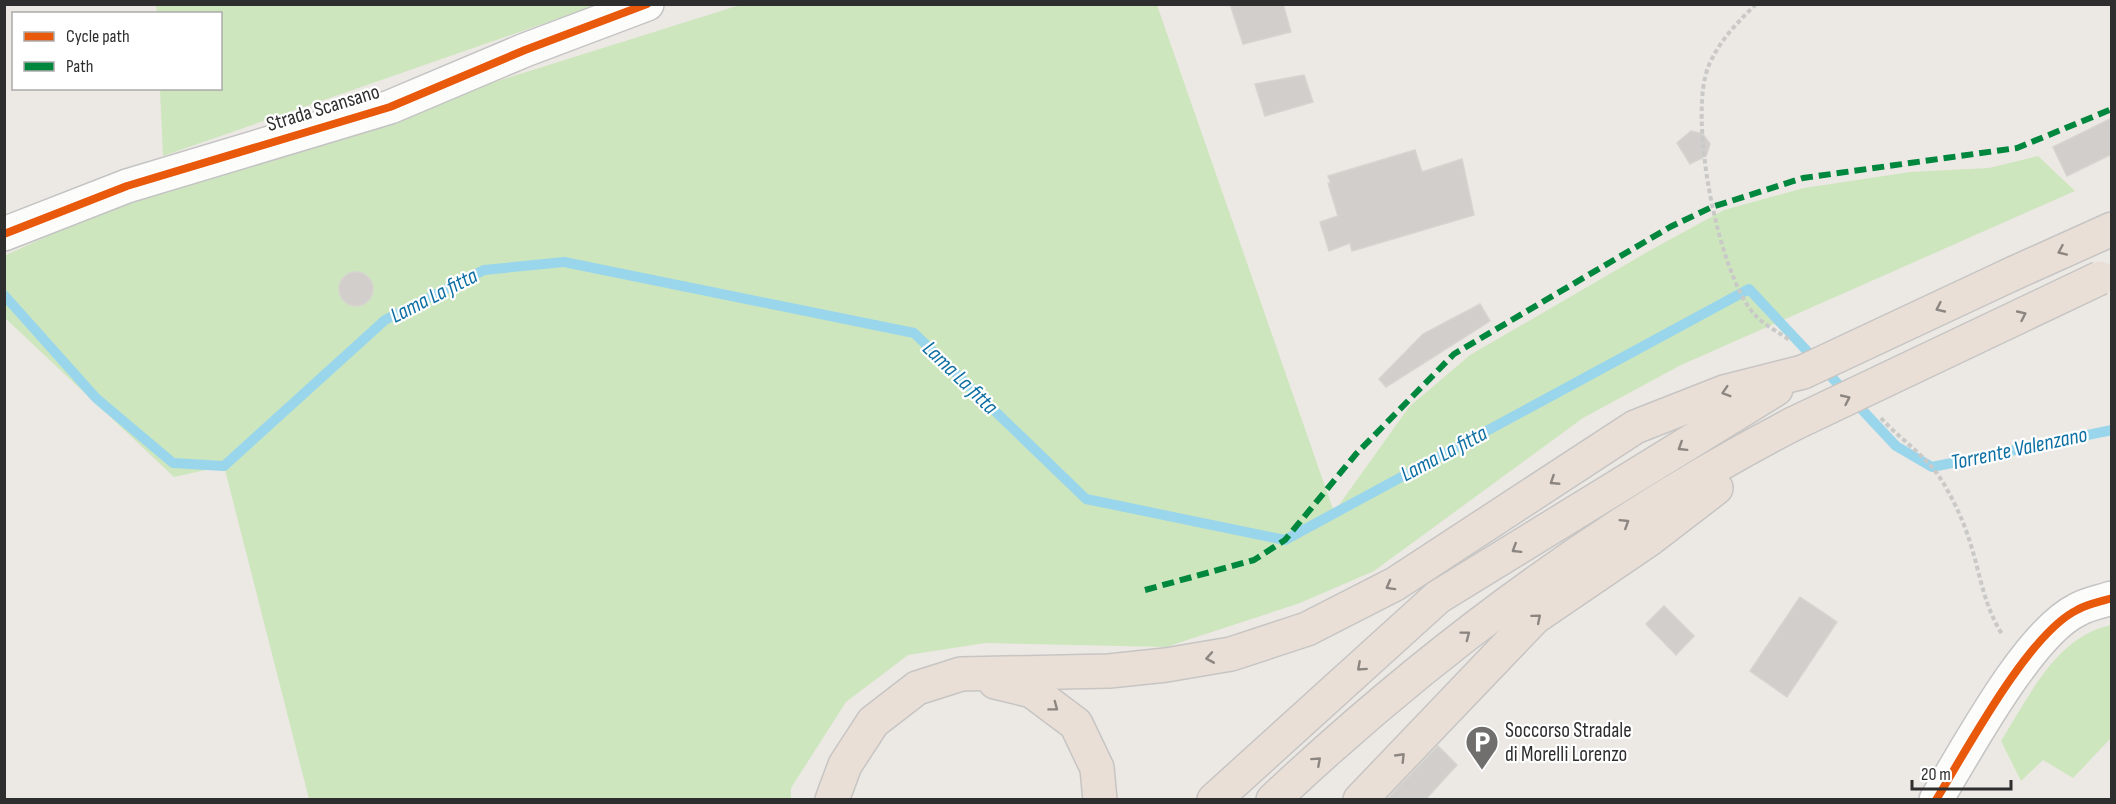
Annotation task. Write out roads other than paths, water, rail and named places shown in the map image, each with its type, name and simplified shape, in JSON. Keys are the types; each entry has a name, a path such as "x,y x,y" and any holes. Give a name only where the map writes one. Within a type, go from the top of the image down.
{"highway":[{"path":"832,800 845,765 873,722 917,687 961,674 1109,671 1166,665 1231,654 1307,629 1395,584 1635,427 1724,392 1798,357 2012,274 2112,229"},
{"path":"1273,800 1406,681 1508,603 1616,529 1781,430 2108,275"},
{"path":"1214,800 1438,597 1798,357"},
{"path":"1360,800 1536,617 1651,538 1725,481 1781,430"},
{"path":"961,674 1032,691 1076,724 1097,768 1100,800"}],"street":[{"name":"Strada Scansano","path":"4,234 127,186 390,107 525,50 647,4"},
{"path":"1935,800 2021,664 2046,634 2076,610 2112,598"}],"waterway":[{"name":"Lama La fitta","path":"4,295 96,398 173,463 224,466 385,320 484,270 564,262 914,333 1086,499 1285,540 1749,289 1896,446 1932,467 2112,430"}],"place":[{"name":"Soccorso Stradale di Morelli Lorenzo","path":"1482,771"}],"water label":[{"name":"Torrente Valenzano","path":"2019,449"}]}
